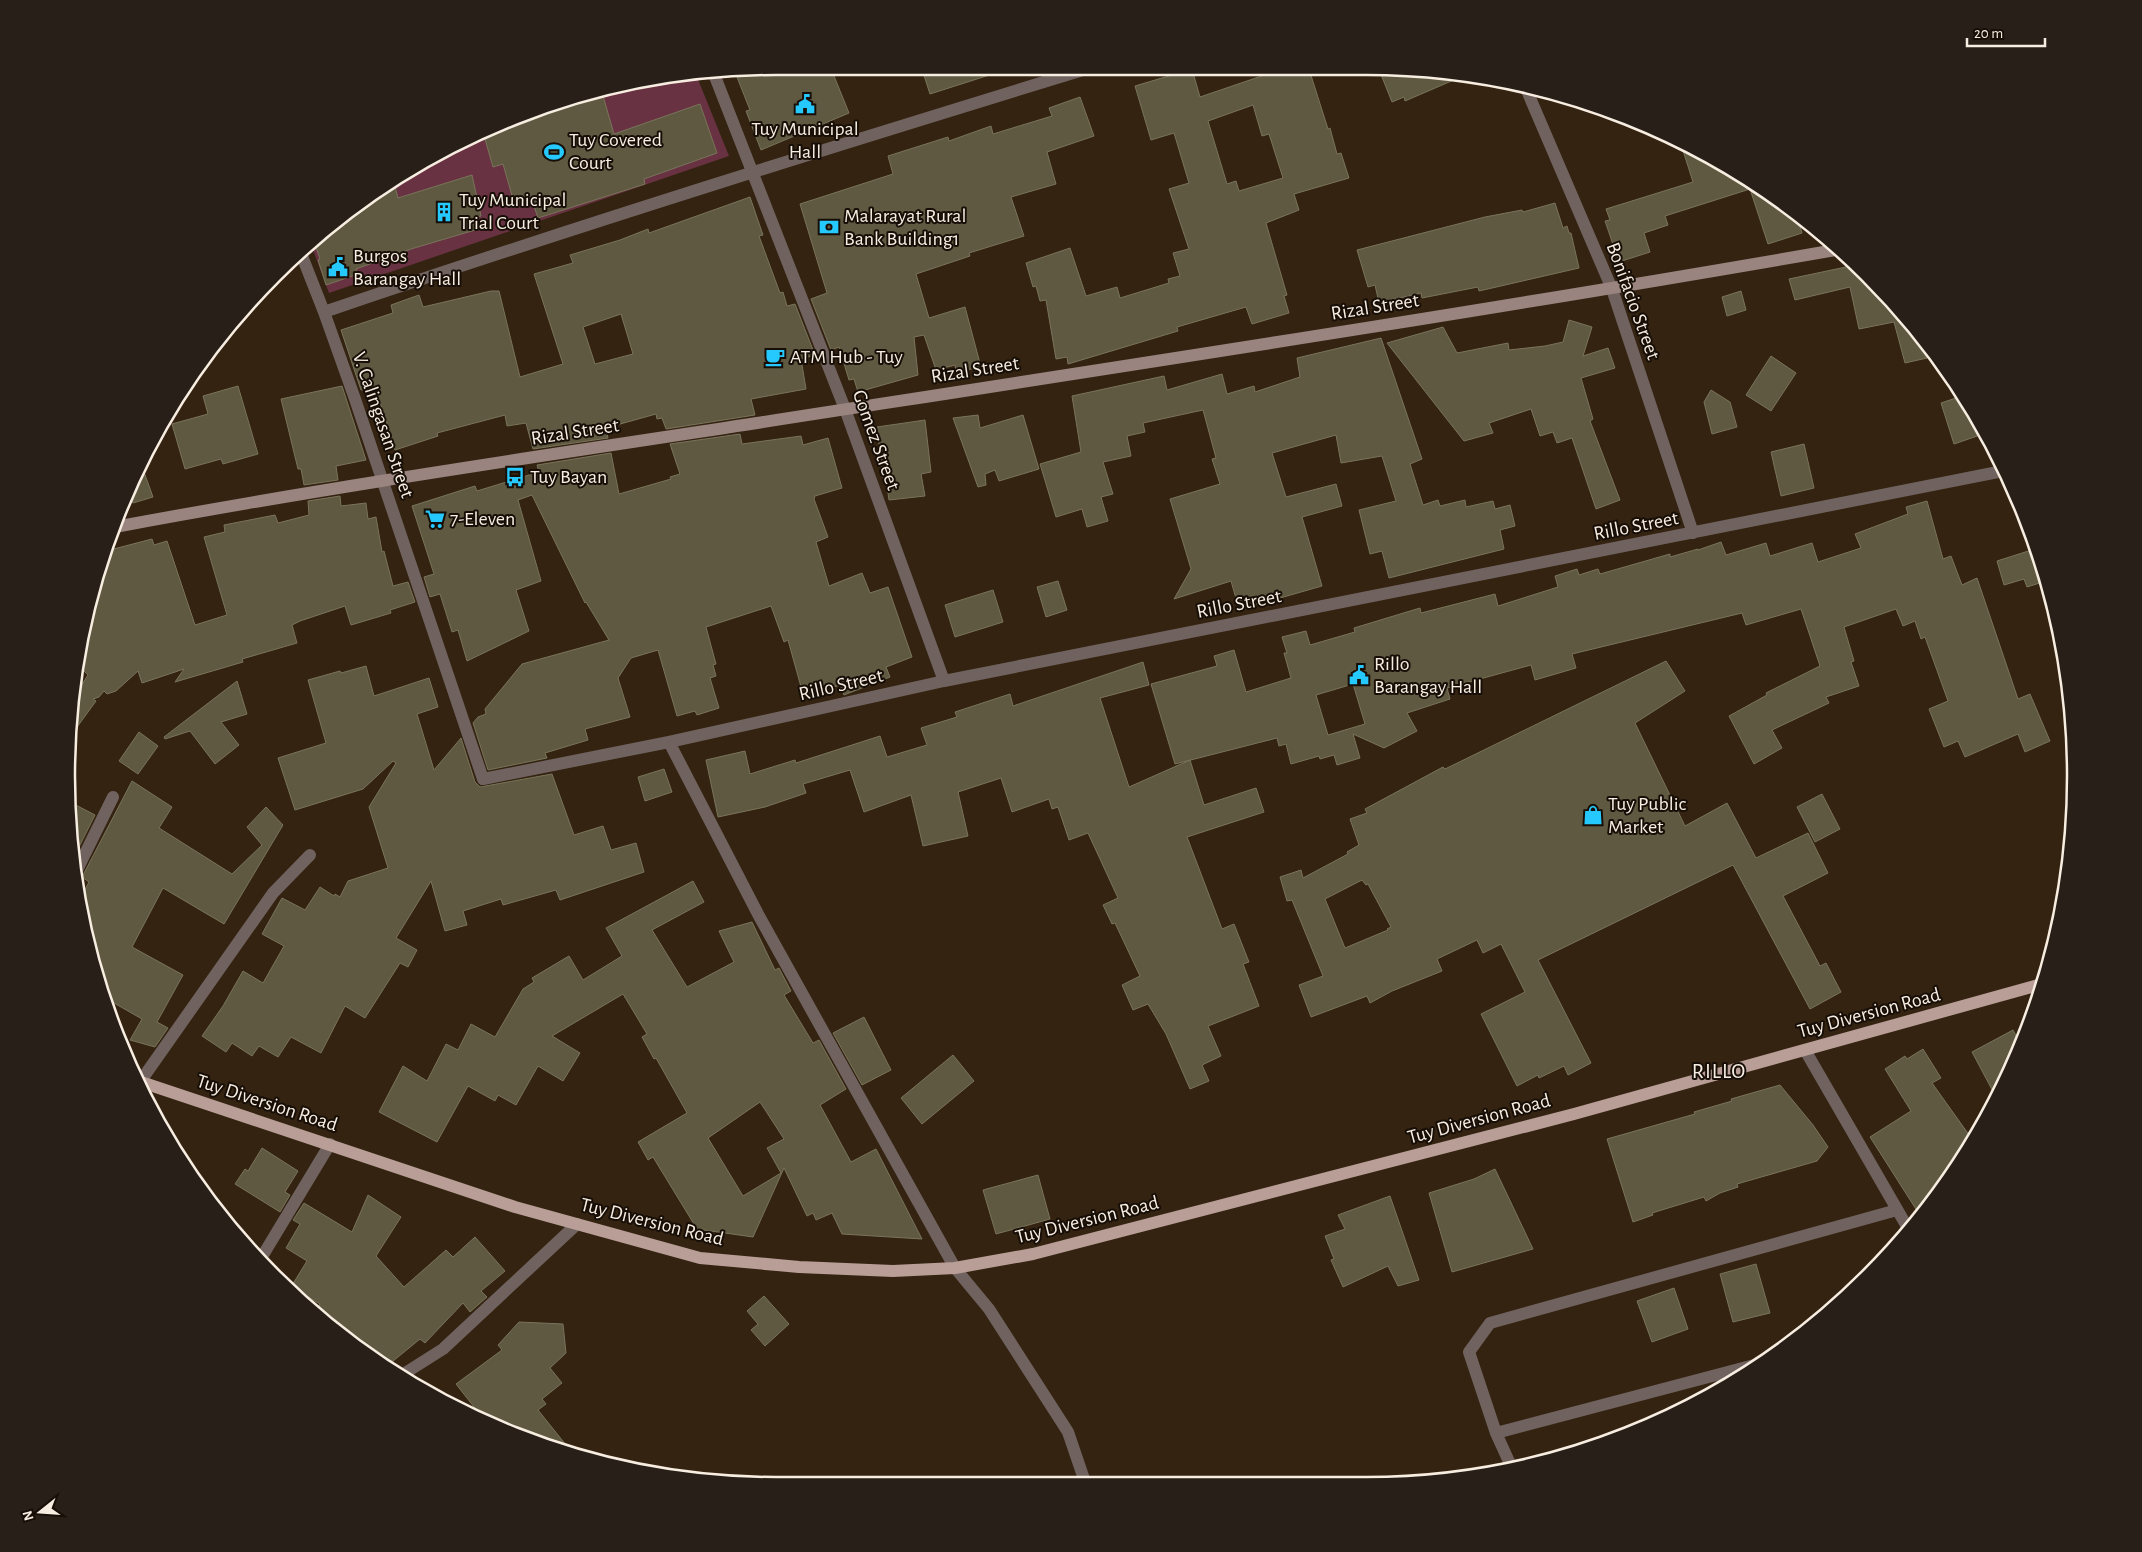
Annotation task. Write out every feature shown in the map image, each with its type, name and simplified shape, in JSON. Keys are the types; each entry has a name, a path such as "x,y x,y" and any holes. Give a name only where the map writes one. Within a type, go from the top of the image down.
{"main road":[{"name":"Rizal Street","path":"121,526 272,497 1612,289 1830,251"},
{"name":"Tuy Diversion Road","path":"146,1084 514,1206 700,1258 799,1268 893,1271 955,1268 1033,1254 1574,1114 2034,986"}],"street":[{"path":"324,312 500,252 753,171 1067,75"},
{"name":"Gomez Street","path":"716,78 845,409 944,681"},
{"name":"Bonifacio Street","path":"1529,94 1612,289 1693,533"},
{"name":"V. Calingasan Street","path":"303,259 324,312 383,480 483,779"},
{"name":"Rillo Street","path":"483,779 669,742 944,681 1998,472"},
{"path":"669,742 759,916 955,1268 989,1309 1068,1432 1083,1477"},
{"path":"81,863 113,797"},
{"path":"143,1077 273,893 310,855"},
{"path":"1805,1050 1905,1223"},
{"path":"264,1254 330,1144"},
{"path":"1509,1462 1496,1433 1469,1352 1490,1323 1897,1210"},
{"path":"407,1372 442,1349 577,1224"},
{"path":"1496,1433 1739,1369"}],"shaded area":[{"path":"698,80 729,156 329,293 313,250 349,220 425,169 466,147 508,128 551,112 639,88"}],"building":[{"name":"Tuy Municipal Hall","path":"834,75 849,113 761,150 746,111 750,110 737,77"},
{"path":"924,75 989,75 930,94"},
{"path":"1172,75 1194,75 1200,97 1265,75 1311,75 1328,129 1330,128 1337,154 1341,153 1349,178 1294,194 1299,210 1266,223 1287,295 1284,296 1289,313 1252,324 1246,307 1177,327 1178,331 1068,364 1067,357 1056,359 1046,300 1040,301 1036,286 1033,287 1026,263 1070,248 1086,296 1117,287 1120,298 1169,283 1168,279 1180,276 1173,253 1189,249 1169,189 1189,183 1174,133 1151,140 1135,86","holes":["1253,105 1262,136 1269,134 1283,178 1239,191 1236,181 1227,184 1208,121"]},
{"path":"1381,76 1452,81 1405,101 1404,97 1392,102"},
{"path":"603,97 614,134 700,104 717,153 644,179 645,184 538,218 532,200 515,206 503,164 493,167 485,138 551,112"},
{"path":"1080,97 1094,136 1047,152 1056,184 1011,197 1024,236 969,253 970,256 916,274 929,318 965,307 981,367 956,372 955,365 936,370 924,335 914,337 918,375 858,392 854,379 849,380 839,347 831,350 811,299 827,293 800,204 893,174 888,156 948,137 949,141 991,126 993,134 1052,116 1049,108"},
{"path":"1683,151 1749,189 1665,216 1668,225 1644,233 1650,252 1619,262 1605,221 1610,220 1606,209 1693,182"},
{"path":"472,175 481,216 472,219 475,230 411,249 356,269 358,274 326,285 316,247 349,220 395,188 398,198"},
{"path":"1750,190 1800,226 1802,233 1768,244"},
{"path":"750,197 763,235 759,236 780,293 783,292 787,306 795,304 815,355 801,359 806,389 751,399 755,415 666,429 662,418 657,419 656,414 606,428 608,438 533,449 526,423 507,426 505,415 437,433 438,436 395,450 375,386 361,390 341,330 393,313 391,305 419,295 423,307 491,291 499,291 520,377 563,364 534,274 573,263 570,255 620,240 648,229 649,233","holes":["621,314 633,354 595,364 583,327"]},
{"path":"1555,203 1563,228 1567,226 1569,233 1571,233 1579,268 1479,291 1478,287 1422,298 1421,293 1379,303 1375,285 1368,287 1357,250 1485,217 1522,210 1523,212"},
{"path":"1846,265 1862,280 1893,314 1922,349 1927,358 1905,363 1894,322 1859,329 1850,287 1795,300 1789,279 1846,267"},
{"path":"1741,291 1746,310 1727,316 1722,297"},
{"path":"1569,320 1592,327 1583,356 1608,348 1615,368 1581,378 1593,419 1590,421 1620,500 1596,509 1572,438 1557,443 1553,432 1540,436 1531,409 1489,423 1493,433 1464,441 1387,343 1443,327 1457,353 1508,343 1509,350 1545,346 1563,342"},
{"path":"1381,338 1422,459 1410,464 1423,505 1438,500 1440,506 1465,500 1466,507 1493,501 1495,509 1510,505 1515,526 1500,530 1504,549 1389,578 1382,551 1370,554 1359,510 1396,501 1382,456 1341,463 1336,435 1272,453 1286,497 1336,484 1342,506 1302,517 1322,586 1252,606 1250,598 1237,602 1231,581 1174,599 1191,569 1170,499 1220,484 1212,459 1216,458 1203,410 1143,423 1145,432 1127,436 1131,456 1103,462 1113,494 1101,497 1108,521 1087,527 1082,509 1056,517 1040,464 1081,452 1072,396 1164,376 1167,390 1222,374 1227,394 1254,386 1255,392 1300,377 1297,358"},
{"path":"1771,356 1796,373 1771,411 1746,395"},
{"path":"238,386 258,454 223,464 221,459 185,469 172,424 208,414 203,396"},
{"path":"342,386 366,460 336,466 338,480 304,485 301,469 298,469 281,399"},
{"path":"1711,390 1730,402 1737,427 1712,434 1704,402"},
{"path":"1956,398 1978,436 1954,444 1941,403"},
{"path":"978,415 980,428 1023,415 1039,469 999,481 995,470 985,474 986,485 978,487 953,418"},
{"path":"925,420 931,472 921,474 925,496 889,500 886,478 883,478 877,427"},
{"path":"740,434 742,444 801,436 803,445 828,438 842,488 815,496 814,499 828,537 816,542 829,586 862,573 870,593 888,587 912,657 886,667 890,677 844,695 840,685 834,687 833,685 803,694 788,640 784,642 771,606 706,627 716,664 713,665 716,676 710,678 719,708 697,715 695,711 677,716 658,650 631,658 618,678 630,717 585,729 588,740 545,753 547,758 488,770 473,723 478,717 486,714 485,709 522,664 609,640 585,603 532,495 518,500 541,581 516,590 529,631 467,661 458,630 452,632 440,594 430,597 424,577 434,574 412,506 475,486 477,491 539,472 537,465 611,453 619,494 671,479 670,477 680,474 670,444"},
{"path":"1804,444 1814,488 1781,496 1771,452"},
{"path":"144,472 153,497 133,503 132,499"},
{"path":"340,496 341,506 366,503 368,519 376,517 382,552 384,551 393,586 408,582 415,602 390,610 391,613 351,625 345,606 300,621 292,625 297,643 242,659 243,662 175,682 184,669 142,683 138,671 116,691 107,694 104,691 99,697 93,699 96,701 77,727 81,686 88,675 83,670 88,639 113,549 152,539 154,545 167,541 195,625 227,615 204,537 225,532 224,525 275,515 278,523 309,515 308,501"},
{"path":"1927,501 1943,559 1951,556 1962,585 1977,578 2018,699 2030,694 2050,741 2025,752 2018,734 1965,757 1958,741 1944,747 1929,709 1948,701 1925,637 1921,639 1915,621 1903,626 1896,609 1844,627 1854,661 1851,662 1859,686 1826,697 1829,703 1772,730 1782,748 1754,764 1729,716 1767,695 1766,693 1820,666 1801,609 1746,625 1742,613 1572,654 1576,668 1535,680 1531,665 1447,688 1450,699 1407,713 1417,731 1384,748 1353,734 1360,758 1337,765 1334,755 1320,759 1319,756 1291,764 1286,744 1279,746 1277,738 1175,764 1151,684 1217,666 1214,656 1234,650 1246,692 1291,678 1282,637 1306,631 1310,645 1355,632 1354,628 1420,608 1421,613 1495,594 1498,606 1558,587 1555,576 1577,569 1579,575 1598,569 1600,574 1670,554 1670,557 1698,550 1721,542 1726,555 1766,543 1770,556 1812,543 1818,562 1861,548 1855,534 1908,514 1906,507","holes":["1353,684 1365,724 1328,735 1316,695"]},
{"path":"2030,551 2039,583 2027,587 2024,579 2004,585 1997,561"},
{"path":"1058,581 1067,610 1046,617 1037,587"},
{"path":"993,590 1003,622 955,637 945,605"},
{"path":"1666,661 1685,691 1635,723 1685,826 1727,803 1756,858 1808,833 1828,873 1783,896 1820,966 1826,963 1841,992 1810,1009 1733,865 1538,960 1591,1063 1568,1075 1564,1066 1539,1078 1538,1075 1517,1086 1481,1014 1525,992 1501,944 1483,953 1477,940 1437,959 1442,971 1392,991 1370,1003 1367,996 1311,1017 1299,985 1323,976 1292,900 1287,901 1280,877 1301,870 1303,878 1348,854 1347,852 1359,845 1350,819 1367,813 1365,809 1443,767 1445,769","holes":["1362,880 1366,885 1368,884 1391,927 1345,948 1325,899"]},
{"path":"1143,662 1149,685 1100,698 1129,787 1190,760 1204,805 1256,788 1264,812 1187,837 1222,929 1234,924 1249,962 1243,964 1259,1006 1208,1026 1221,1056 1202,1065 1209,1081 1190,1089 1166,1034 1148,1004 1133,1010 1122,985 1140,976 1115,923 1112,924 1103,905 1118,898 1088,833 1069,840 1058,807 1052,809 1049,799 1012,812 1001,778 958,792 968,836 923,846 911,795 864,812 850,770 803,784 806,793 765,807 718,817 706,760 745,751 750,774 795,760 796,763 880,736 887,757 927,745 921,728 957,717 955,712 1010,694 1013,706"},
{"path":"366,666 374,696 429,678 438,707 417,714 434,770 461,738 475,782 480,787 552,774 574,835 603,826 611,850 636,843 644,872 560,900 556,890 503,905 501,899 463,911 467,925 445,931 431,881 396,938 417,950 408,967 400,963 365,1018 345,1006 321,1053 291,1037 278,1057 259,1046 252,1056 232,1043 226,1052 202,1036 223,1006 243,971 263,983 284,946 262,934 282,898 305,910 320,887 334,896 335,894 340,897 348,881 388,868 369,807 396,763 393,761 363,789 295,810 278,758 326,743 308,680"},
{"path":"237,681 247,714 221,722 239,745 215,764 190,731 165,739 164,737"},
{"path":"139,732 158,746 138,774 119,761"},
{"path":"664,769 672,792 645,801 638,777"},
{"path":"132,781 172,807 159,828 232,874 262,845 247,827 266,807 283,825 224,924 163,888 132,947 183,975 157,1022 168,1028 155,1047 130,1040 142,1019 112,1002 88,913 85,890 89,882 82,876"},
{"path":"1822,794 1840,829 1815,842 1797,807"},
{"path":"76,805 95,815 79,847"},
{"path":"693,881 704,902 652,930 687,987 734,962 719,931 752,922 775,970 779,968 791,991 784,995 813,1043 819,1040 846,1089 820,1105 851,1162 876,1149 922,1239 842,1234 832,1213 816,1220 813,1213 807,1216 784,1168 753,1237 697,1229 653,1157 648,1160 638,1142 687,1113 642,1037 647,1034 623,994 552,1036 580,1053 563,1081 538,1066 516,1105 498,1095 495,1101 468,1086 437,1142 379,1112 403,1066 427,1081 446,1044 458,1050 471,1024 495,1037 523,989 534,982 532,978 569,956 583,980 622,956 606,928","holes":["760,1102 784,1139 767,1148 781,1173 743,1196 708,1138"]},
{"path":"864,1017 891,1070 862,1085 833,1033"},
{"path":"2013,1030 2017,1037 1993,1091 1972,1052"},
{"path":"1923,1049 1941,1078 1932,1083 1968,1134 1949,1165 1916,1210 1870,1137 1911,1111 1885,1069 1905,1056 1907,1059"},
{"path":"953,1055 974,1081 922,1124 901,1098"},
{"path":"1780,1085 1813,1125 1828,1147 1817,1161 1737,1184 1738,1187 1720,1193 1706,1201 1704,1197 1652,1213 1653,1215 1633,1222 1607,1139 1695,1114 1694,1112 1732,1101 1731,1099"},
{"path":"262,1148 298,1171 285,1192 290,1195 280,1212 235,1184 245,1169 248,1171"},
{"path":"1495,1169 1533,1249 1452,1272 1429,1193 1474,1179"},
{"path":"1038,1175 1050,1219 996,1234 983,1190"},
{"path":"368,1195 401,1217 376,1256 404,1287 446,1250 453,1257 475,1237 505,1271 481,1291 487,1297 470,1312 463,1303 425,1343 420,1339 392,1362 349,1332 318,1307 320,1304 306,1296 293,1284 307,1261 286,1248 300,1224 293,1220 304,1203 352,1232"},
{"path":"1390,1196 1419,1280 1398,1286 1388,1266 1343,1287 1331,1260 1334,1259 1325,1236 1345,1229 1338,1215"},
{"path":"1756,1264 1770,1313 1733,1322 1720,1274"},
{"path":"1674,1288 1688,1329 1652,1342 1637,1301"},
{"path":"764,1296 789,1324 765,1346 751,1330 758,1324 747,1311"},
{"path":"519,1322 563,1324 566,1353 550,1368 562,1383 542,1399 546,1404 538,1410 565,1444 508,1424 476,1410 456,1384 502,1350 498,1345"}],"place":[{"name":"Tuy Municipal Hall","path":"805,104"},
{"name":"Tuy Covered Court","path":"554,152"},
{"name":"Tuy Municipal Trial Court","path":"444,212"},
{"name":"Malarayat Rural Bank Building1","path":"829,227"},
{"name":"Burgos Barangay Hall","path":"338,267"},
{"name":"ATM Hub - Tuy","path":"775,357"},
{"name":"Tuy Bayan","path":"515,477"},
{"name":"7-Eleven","path":"435,519"},
{"name":"Rillo Barangay Hall","path":"1359,675"},
{"name":"Tuy Public Market","path":"1593,815"}],"district":[{"name":"RILLO","path":"1719,1071"}]}
